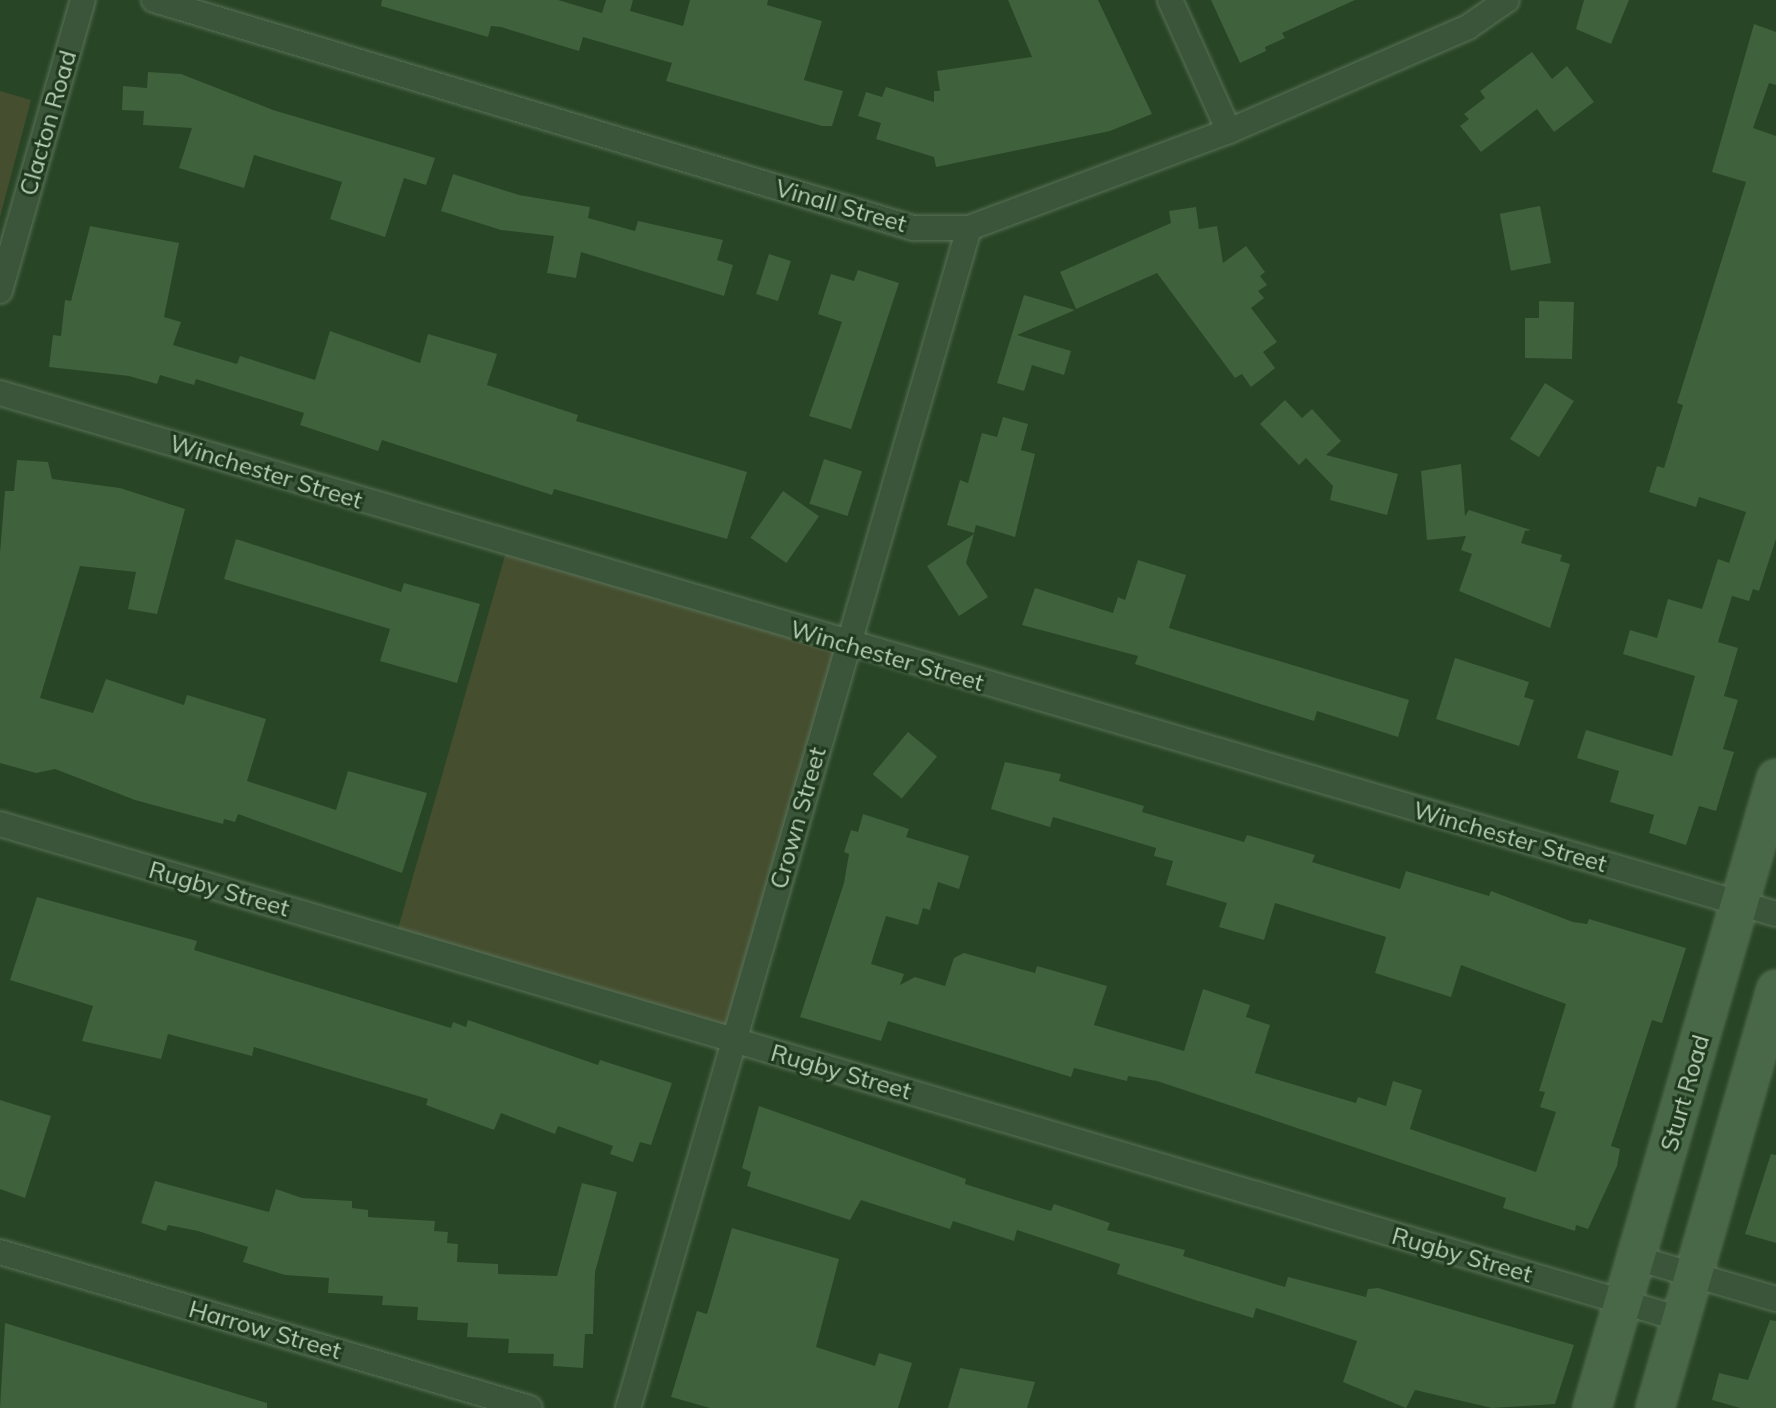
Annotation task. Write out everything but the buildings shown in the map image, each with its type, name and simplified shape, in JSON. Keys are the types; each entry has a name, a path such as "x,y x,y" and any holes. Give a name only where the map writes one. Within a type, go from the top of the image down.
{"main road":[{"name":"Sturt Road","path":"1592,1408 1776,778"},
{"path":"1655,1408 1776,989"}],"street":[{"name":"Clacton Road","path":"0,291 83,0"},
{"name":"Vinall Street","path":"154,0 913,228 969,228 1229,131 1468,27 1507,0"},
{"path":"1170,0 1229,131"},
{"name":"Crown Street","path":"628,1408 969,228"},
{"name":"Winchester Street","path":"0,393 848,645 1776,914"},
{"name":"Rugby Street","path":"0,824 1681,1319"},
{"name":"Harrow Street","path":"0,1252 530,1408"},
{"path":"1636,1258 1776,1299"}],"green space":[{"path":"0,91 31,100 0,217"},
{"path":"506,552 847,650 738,1032 396,935"}]}
